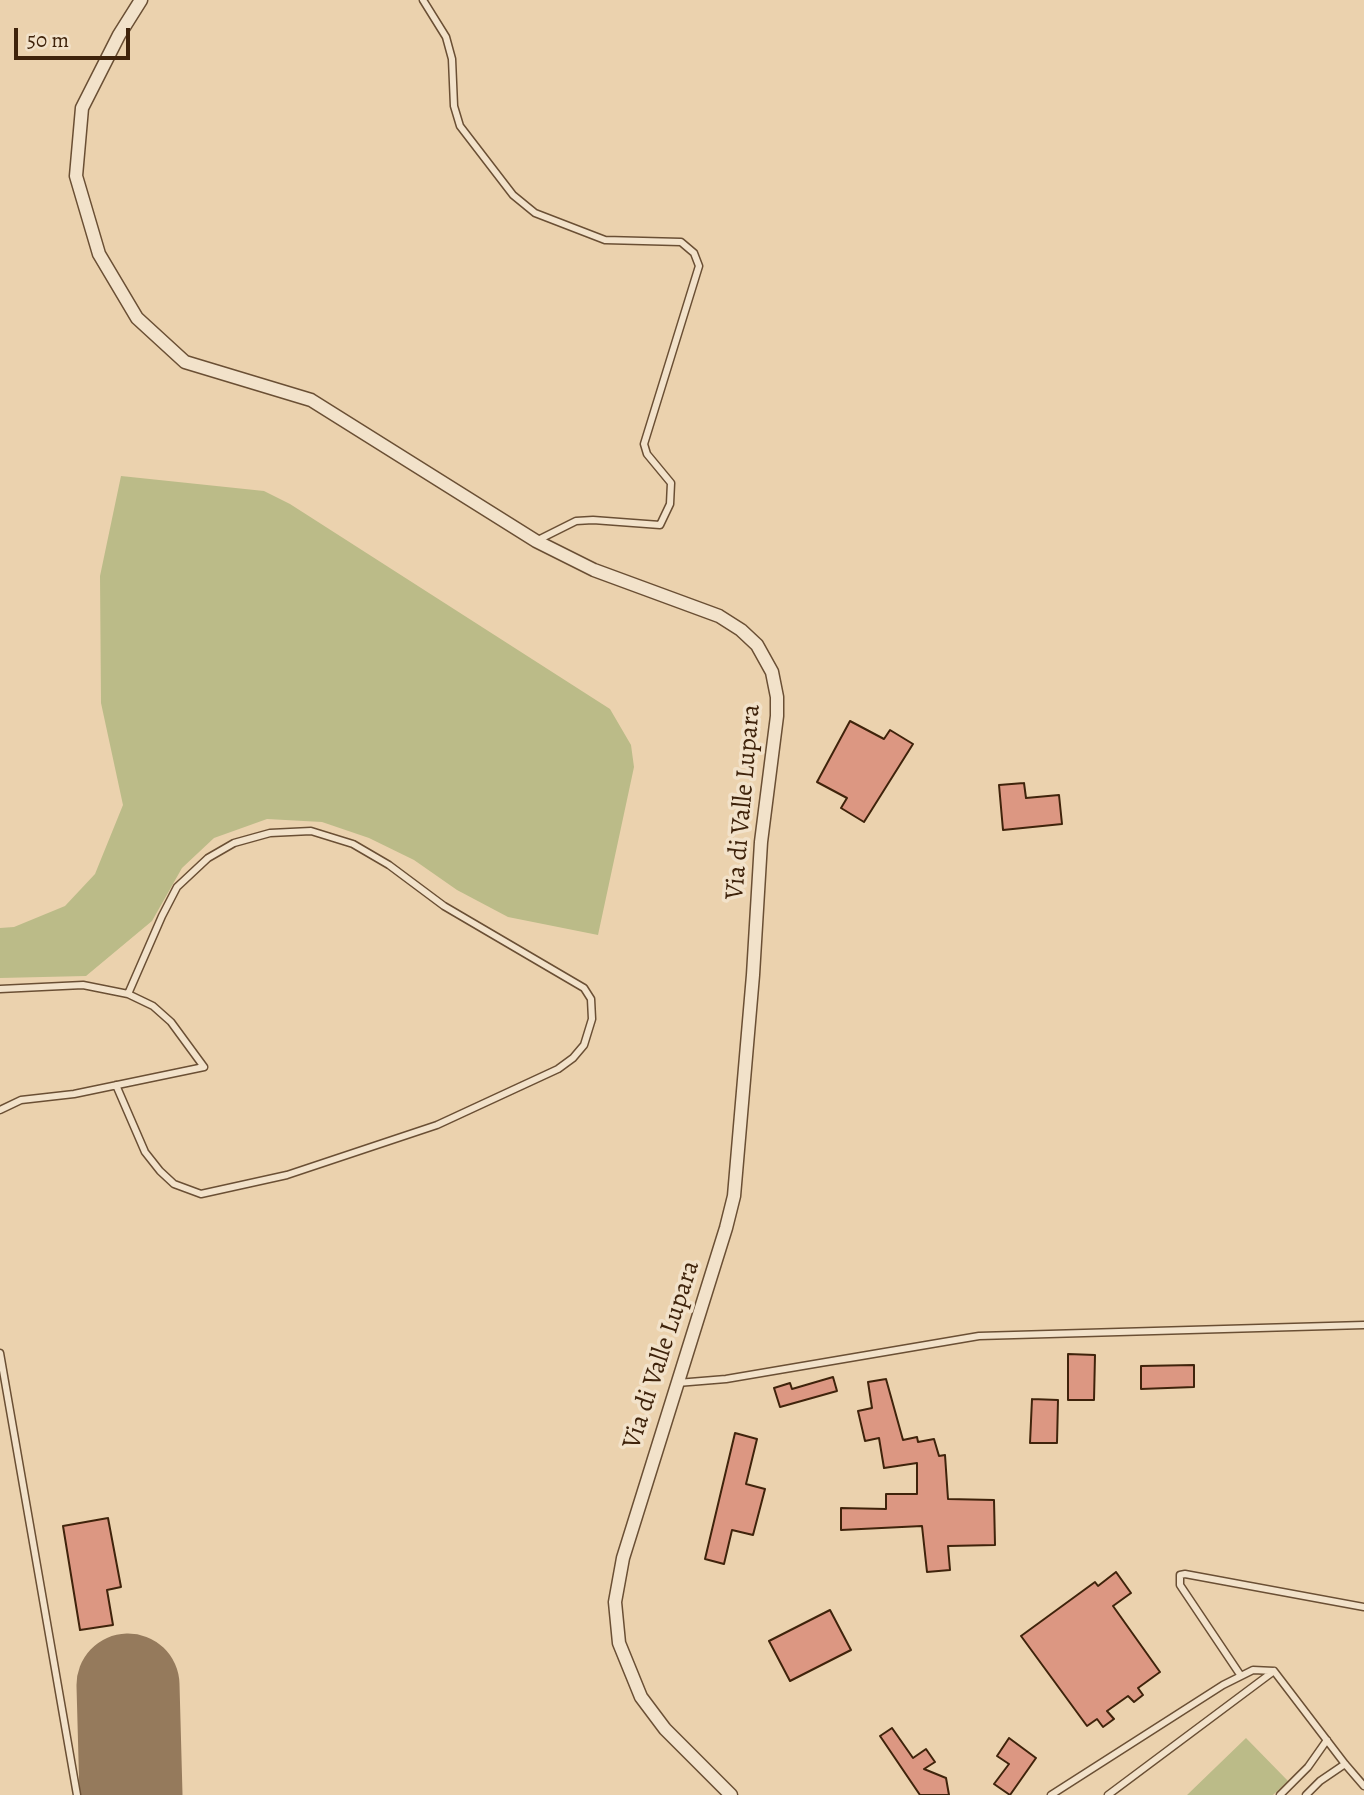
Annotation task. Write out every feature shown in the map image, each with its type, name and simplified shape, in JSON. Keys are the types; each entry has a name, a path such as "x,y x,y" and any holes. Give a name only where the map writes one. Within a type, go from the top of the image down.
{"street":[{"name":"Via di Valle Lupara","path":"141,0 119,35 82,108 76,176 99,254 137,318 185,362 311,400 536,541 594,570 705,610 733,625 748,636 764,655 772,672 777,697 776,726 761,842 736,1181 726,1228 623,1558 617,1585 616,1627 621,1651 631,1677 651,1713 680,1746 732,1795"}],"lane":[{"path":"423,0 446,37 452,59 454,106 460,127 513,195 535,213 605,240 681,242 694,253 699,267 644,444 647,454 671,483 670,504 660,525 576,521 536,541"},
{"path":"116,1085 145,1152 174,1184 201,1194 286,1175 437,1125 558,1069 584,1045 592,1019 591,999 583,988 444,906 389,865 352,844 311,831 270,833 234,843 208,858 177,887 128,994"},
{"path":"0,989 83,985 128,994 153,1006 171,1022 204,1067 74,1094 21,1100 0,1110"},
{"path":"677,1383 726,1379 979,1336 1364,1325"},
{"path":"0,1353 76,1795"},
{"path":"1241,1676 1180,1585 1180,1575 1364,1607"},
{"path":"1051,1795 1223,1685 1253,1670 1274,1671 1364,1786"},
{"path":"1108,1795 1274,1671"},
{"path":"1280,1795 1308,1767 1327,1740"},
{"path":"1306,1795 1320,1781 1345,1764"}],"green space":[{"path":"121,476 264,491 290,504 610,709 631,745 634,767 598,935 508,917 457,890 414,860 369,838 322,822 267,819 214,838 182,868 152,921 86,976 0,978 0,928 14,927 65,906 95,874 123,805 101,703 100,576"},
{"path":"1246,1738 1288,1781 1273,1795 1187,1795"}],"building":[{"path":"850,721 884,739 890,730 913,744 864,822 841,808 847,798 817,782"},
{"path":"1024,783 1026,798 1059,795 1062,824 1003,830 999,785"},
{"path":"1068,1354 1095,1355 1094,1400 1068,1400"},
{"path":"1194,1365 1194,1387 1141,1389 1141,1366"},
{"path":"833,1377 837,1391 780,1407 774,1388 790,1383 792,1389"},
{"path":"886,1379 903,1440 917,1437 918,1442 934,1439 939,1456 945,1455 948,1499 994,1500 995,1545 948,1546 950,1570 927,1572 922,1526 841,1530 841,1508 886,1509 886,1494 917,1494 917,1463 884,1468 879,1438 865,1441 858,1411 872,1408 868,1382"},
{"path":"1032,1399 1058,1400 1057,1443 1030,1443"},
{"path":"735,1433 757,1439 746,1484 765,1489 753,1535 732,1530 724,1564 705,1559"},
{"path":"108,1518 121,1587 107,1590 113,1625 80,1630 63,1526"},
{"path":"1116,1572 1131,1593 1113,1606 1160,1672 1138,1688 1143,1695 1134,1702 1128,1696 1107,1711 1114,1719 1103,1727 1097,1719 1087,1726 1021,1636 1095,1582 1098,1586"},
{"path":"830,1610 851,1650 790,1681 769,1641"},
{"path":"892,1728 913,1758 926,1749 935,1762 924,1769 946,1778 949,1795 920,1795 880,1736"},
{"path":"1009,1738 1036,1758 1010,1795 994,1784 1009,1764 997,1756"}],"runway":[{"path":"128,1685 131,1795"}]}
